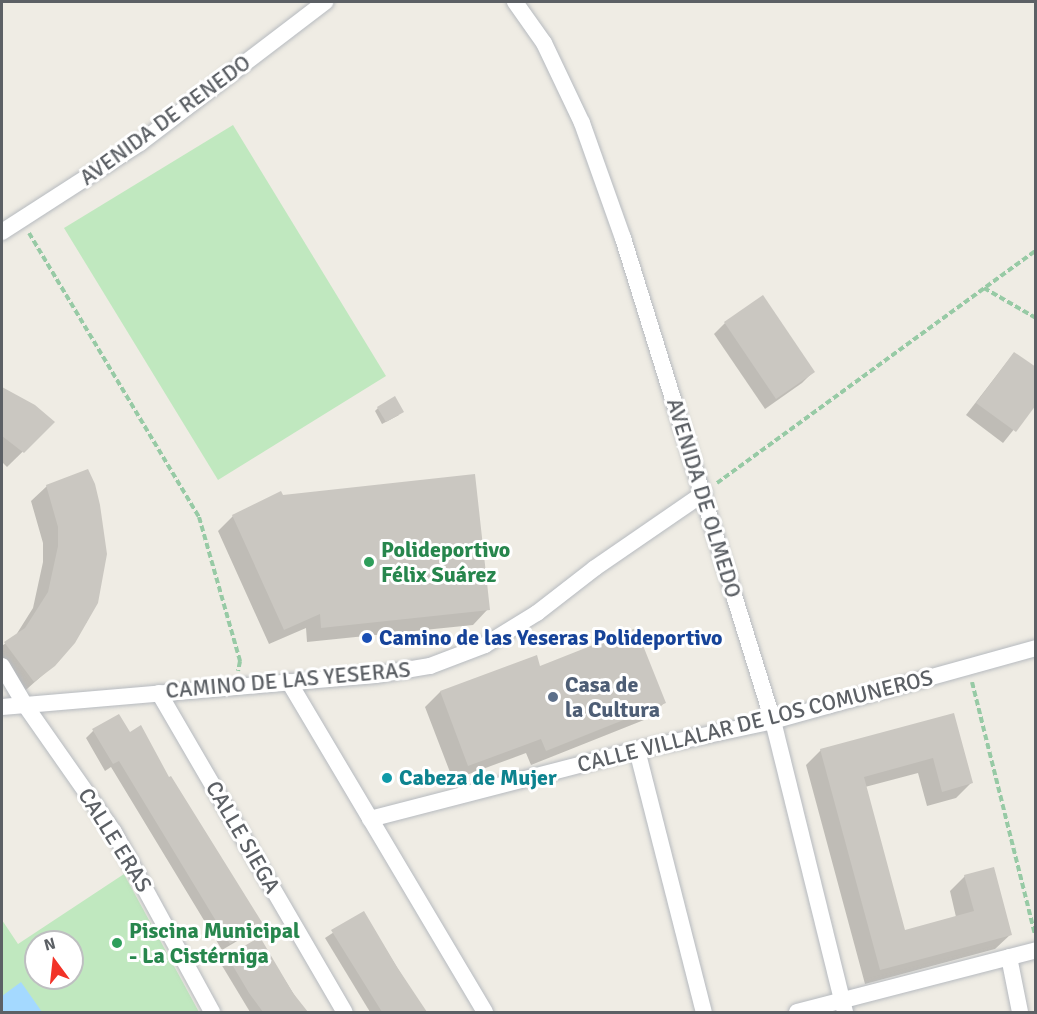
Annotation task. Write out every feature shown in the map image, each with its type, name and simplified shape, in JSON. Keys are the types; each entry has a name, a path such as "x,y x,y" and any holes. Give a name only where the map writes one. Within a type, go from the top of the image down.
{"street":[{"name":"AVENIDA DE RENEDO","path":"2,232 140,142 325,2"},
{"name":"AVENIDA DE OLMEDO","path":"515,2 544,43 582,123 623,238 704,493 773,722 843,1007"},
{"name":"CAMINO DE LAS YESERAS","path":"2,707 236,685 375,675 430,666 485,645 537,613 595,568 704,493"},
{"name":"CALLE VILLALAR DE LOS COMUNEROS","path":"370,819 637,750 773,722 1035,648"},
{"name":"CALLE ERAS","path":"2,666 25,705 114,832 212,1012"},
{"path":"289,682 484,1012"},
{"name":"CALLE SIEGA","path":"159,693 345,1012"},
{"path":"637,750 704,1012"},
{"path":"797,1012 843,1007 1035,950"},
{"path":"1009,957 1020,1012"}],"path":[{"path":"21,220 199,517 240,661 236,685"},
{"path":"704,493 1035,250"},
{"path":"984,288 1035,318"},
{"path":"968,667 1035,938"}],"green space":[{"path":"233,125 386,376 218,480 64,228"},
{"name":"Piscina Municipal - La Cistérniga","path":"124,874 199,1012 2,1012 2,920 18,944 24,940 24,990 84,990 84,930 39,930"}],"water":[{"path":"21,982 24,990 27,990 42,1012 2,1012 2,996"}],"building":[{"path":"763,295 815,372 776,399 724,322"},
{"path":"1014,352 1036,367 1036,405 1016,432 976,403"},
{"path":"2,387 35,405 55,422 24,453 2,436"},
{"path":"395,396 404,412 386,422 377,407"},
{"path":"88,469 95,484 100,505 107,554 98,603 75,643 55,666 34,682 4,642 25,628 48,592 58,546 58,527 46,485"},
{"name":"Polideportivo Félix Suárez","path":"475,474 490,610 321,628 320,614 284,630 232,515 281,491 283,495"},
{"name":"Casa de la Cultura","path":"636,628 666,703 546,751 541,739 468,766 440,691 537,655 540,666"},
{"path":"954,713 973,783 942,792 933,758 864,777 905,930 974,911 964,875 994,867 1012,935 880,970 820,749"},
{"path":"119,714 130,732 141,725 169,777 171,776 263,924 230,944 119,761 113,764 92,729"},
{"path":"364,911 427,1012 382,1012 331,930"},
{"path":"260,937 293,993 308,1012 263,1012 249,993 227,956"}],"place":[{"name":"Polideportivo Félix Suárez","path":"369,562"},
{"name":"Camino de las Yeseras Polideportivo","path":"367,638"},
{"name":"Casa de la Cultura","path":"553,697"},
{"name":"Cabeza de Mujer","path":"387,778"},
{"name":"Piscina Municipal - La Cistérniga","path":"117,943"}]}
